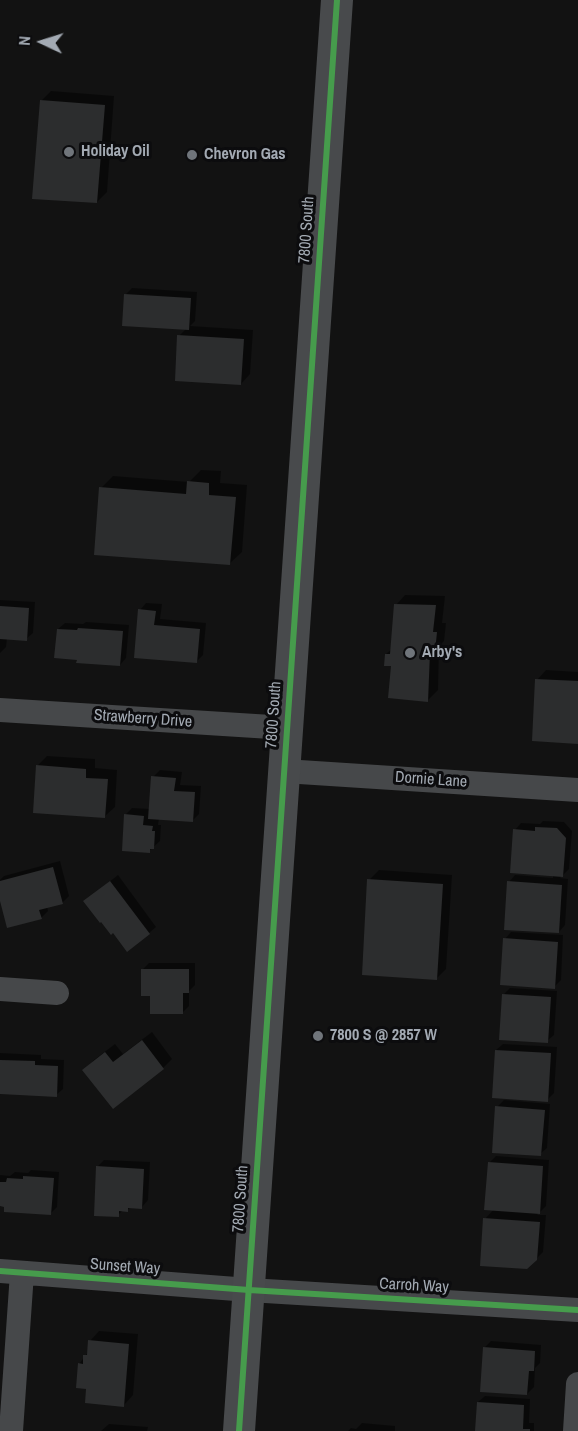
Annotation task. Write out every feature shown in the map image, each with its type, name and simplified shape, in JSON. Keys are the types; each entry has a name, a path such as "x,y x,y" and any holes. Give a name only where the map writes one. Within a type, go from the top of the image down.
{"main road":[{"name":"7800 South","path":"239,1431 337,0"}],"street":[{"name":"Strawberry Drive","path":"0,710 287,728"},
{"name":"Dornie Lane","path":"284,771 578,790"},
{"path":"0,989 57,993"},
{"name":"Sunset Way","path":"11,1272 249,1290"},
{"path":"11,1272 11,1431"},
{"name":"Carroh Way","path":"249,1290 578,1310"},
{"path":"575,1431 578,1384"}],"building":[{"name":"Holiday Oil","path":"40,100 105,105 97,203 32,199"},
{"path":"124,294 191,298 189,330 122,326"},
{"path":"177,335 244,339 241,385 175,381"},
{"path":"187,481 209,483 209,495 236,497 230,565 94,555 99,487 186,494"},
{"name":"Arby's","path":"394,604 436,605 433,632 437,632 435,652 430,652 428,702 388,698 391,666 384,666 385,654 390,654"},
{"path":"0,606 29,608 27,641 0,639"},
{"path":"138,609 156,611 154,625 200,629 197,663 134,658"},
{"path":"78,628 123,631 120,666 76,663 77,660 54,658 57,629 77,630"},
{"path":"535,679 578,681 578,744 532,741"},
{"path":"36,765 86,769 86,778 108,779 105,818 33,813"},
{"path":"151,776 176,778 174,791 195,792 193,822 148,819"},
{"path":"124,814 144,816 143,825 153,826 154,849 150,849 150,853 122,851"},
{"path":"535,827 557,828 566,838 563,877 510,873 513,829 535,831"},
{"path":"53,867 63,904 39,910 42,919 7,928 0,901 0,881"},
{"path":"367,879 443,884 437,980 362,975"},
{"path":"110,881 150,934 127,952 113,933 111,935 83,901"},
{"path":"507,881 562,885 559,933 504,930"},
{"path":"503,938 558,942 555,989 500,985"},
{"path":"141,969 189,969 189,993 183,993 183,1014 150,1014 150,996 141,996"},
{"path":"502,994 551,997 548,1043 499,1040"},
{"path":"142,1040 164,1069 113,1109 82,1070 105,1052 113,1062"},
{"path":"495,1050 551,1053 548,1102 492,1098"},
{"path":"0,1060 35,1061 35,1065 58,1066 57,1097 0,1094"},
{"path":"495,1106 545,1110 541,1156 492,1153"},
{"path":"488,1162 543,1166 540,1214 484,1210"},
{"path":"96,1166 144,1169 142,1209 128,1208 128,1212 119,1211 119,1217 94,1216"},
{"path":"23,1176 54,1178 51,1215 4,1212 4,1207 0,1206 0,1182 6,1182 7,1178 23,1179"},
{"path":"483,1218 540,1222 537,1260 527,1269 480,1266"},
{"path":"88,1340 129,1344 124,1407 85,1403 86,1389 76,1388 78,1363 83,1364 83,1355 87,1355"},
{"path":"483,1347 535,1351 534,1371 529,1371 527,1395 480,1392"},
{"path":"477,1402 524,1405 523,1429 530,1429 530,1431 475,1431"}],"cycle path":[{"path":"239,1431 337,0"},
{"path":"0,1271 249,1290 578,1310"}],"place":[{"name":"Holiday Oil","path":"69,152"},
{"name":"Chevron Gas","path":"192,155"},
{"name":"Arby's","path":"410,653"},
{"name":"7800 S @ 2857 W","path":"318,1036"}]}
